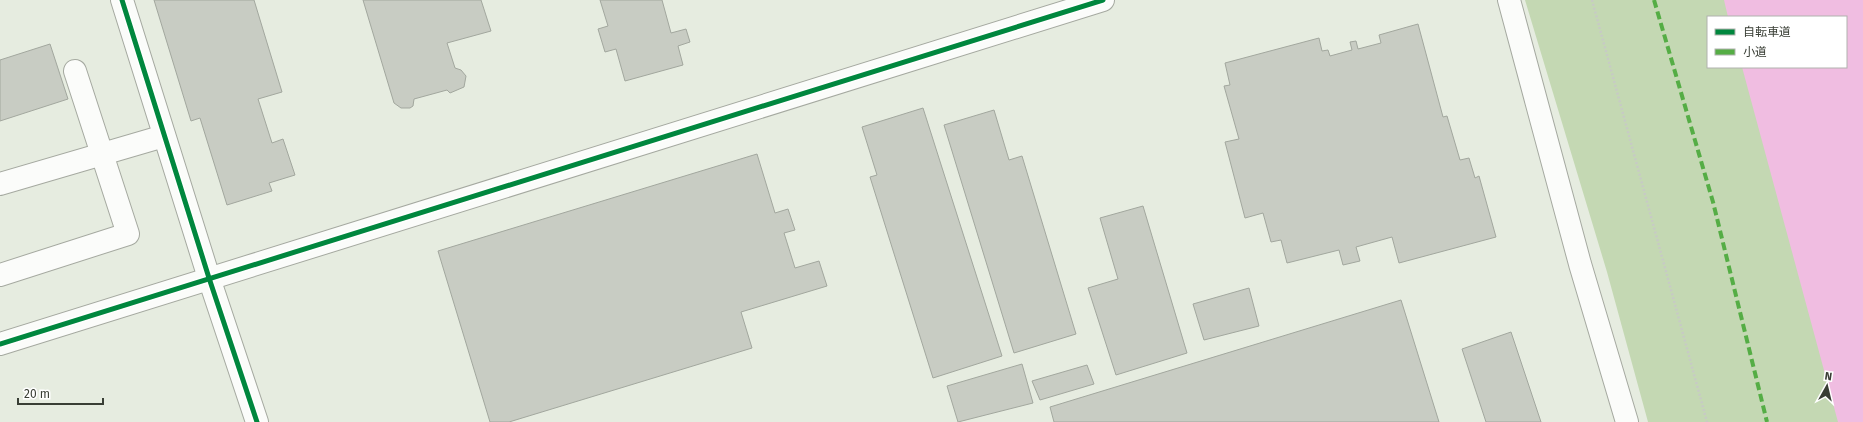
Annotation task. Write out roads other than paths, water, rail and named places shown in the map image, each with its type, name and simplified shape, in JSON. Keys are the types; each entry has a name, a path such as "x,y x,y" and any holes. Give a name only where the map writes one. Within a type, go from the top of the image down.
{"street":[{"path":"122,0 209,278 257,422"},
{"path":"0,344 1103,0"},
{"path":"1509,0 1580,264 1627,422"},
{"path":"0,276 128,234 75,70"},
{"path":"0,184 164,136"}]}
